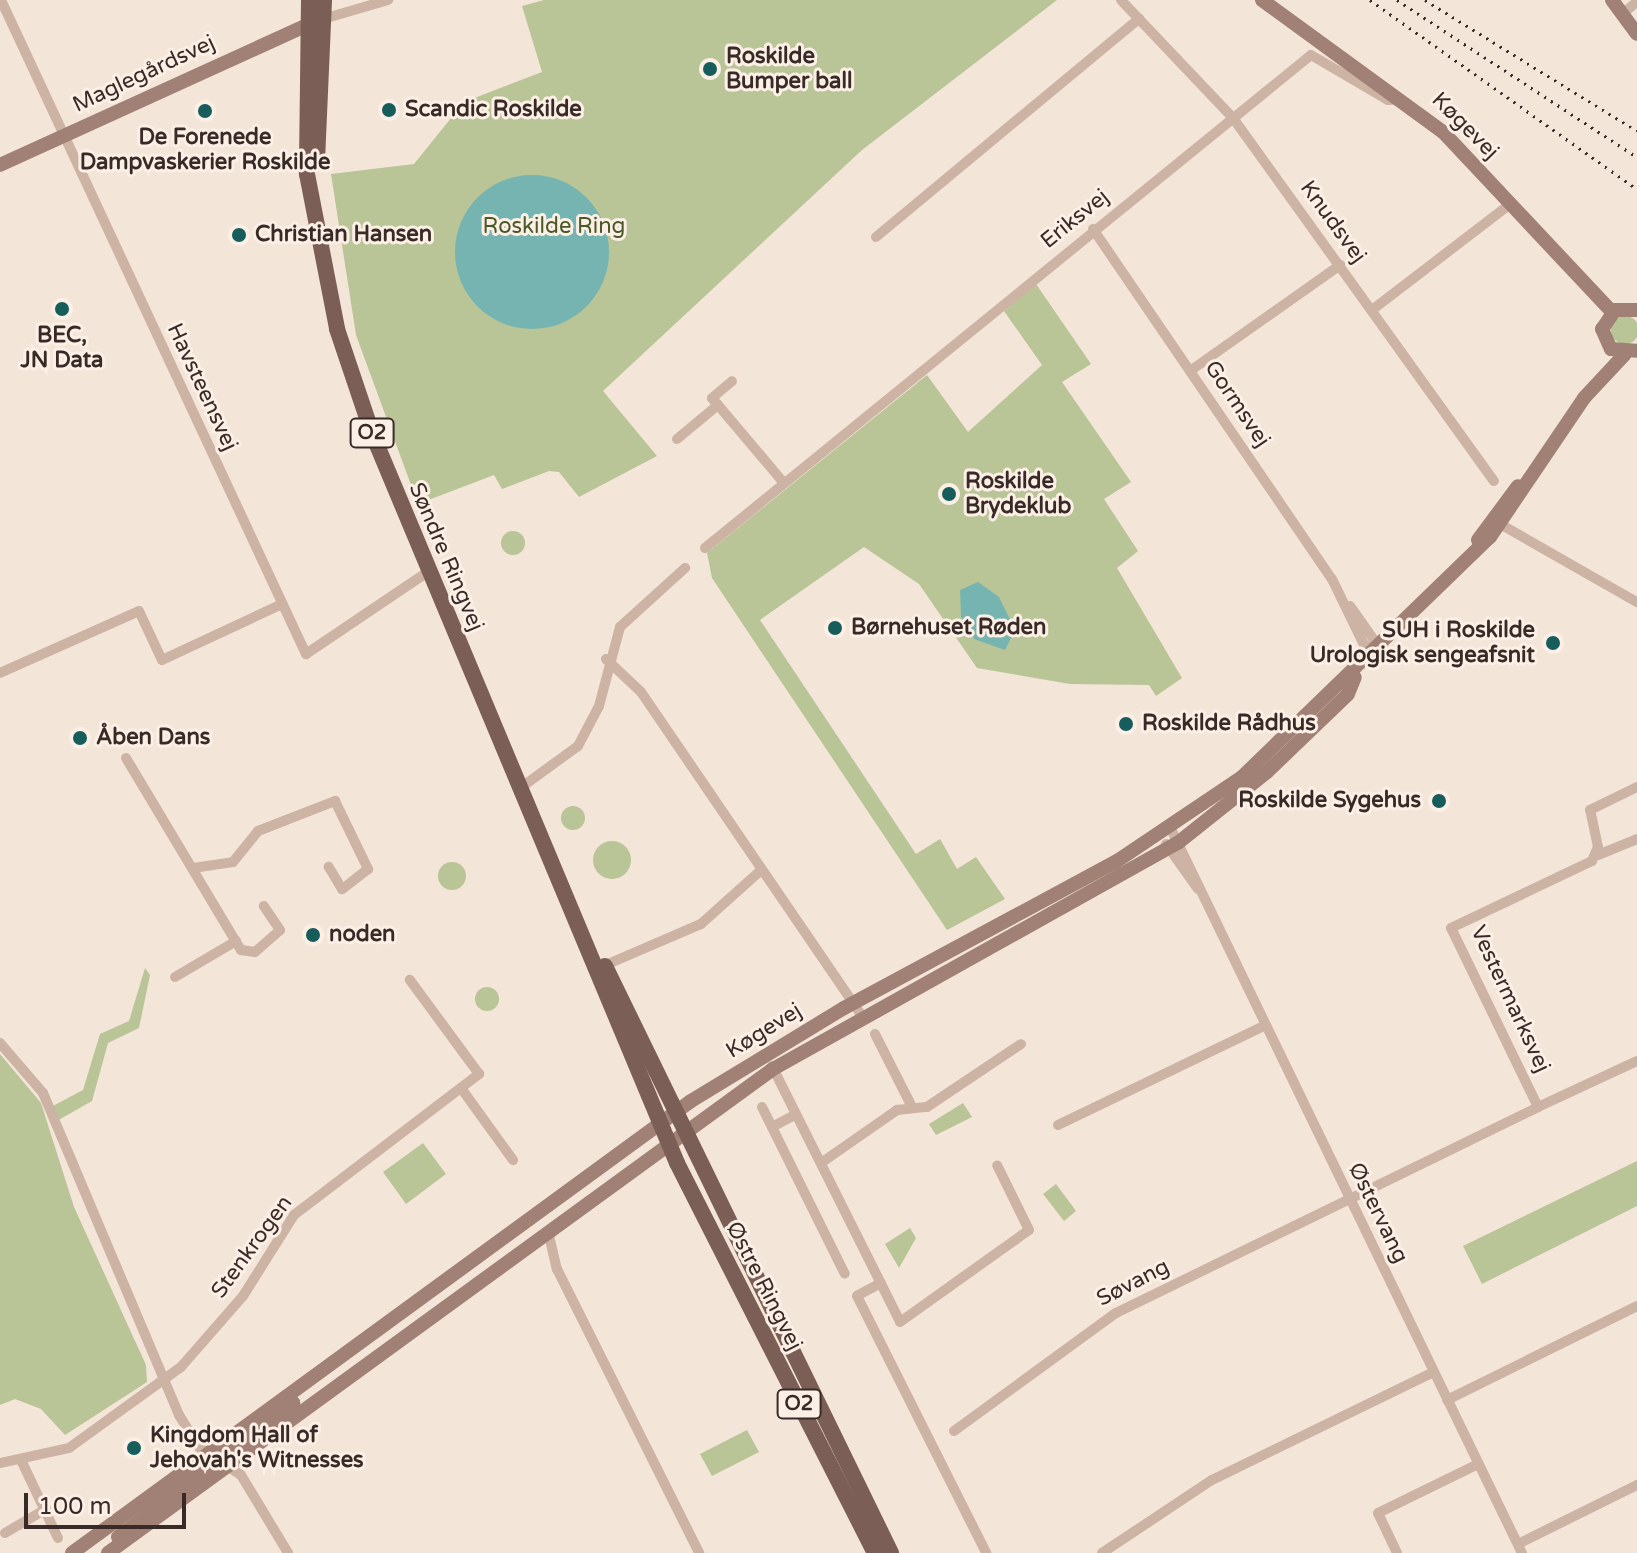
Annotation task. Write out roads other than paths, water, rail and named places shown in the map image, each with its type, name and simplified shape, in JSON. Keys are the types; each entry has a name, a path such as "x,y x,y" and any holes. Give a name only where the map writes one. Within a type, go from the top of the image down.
{"main road":[{"name":"Søndre Ringvej","path":"309,0 315,21 314,203 350,371 429,571 600,968 660,1124"},
{"name":"Søndre Ringvej","path":"315,21 324,0"},
{"name":"Søndre Ringvej","path":"600,968 738,1247"},
{"name":"Østre Ringvej","path":"660,1124 875,1553"},
{"name":"Østre Ringvej","path":"738,1247 891,1553"}],"street":[{"name":"Havsteensvej","path":"1,0 61,136 306,654 429,571"},
{"path":"315,21 388,0"},
{"name":"Knudsvej","path":"1121,0 1233,118 1494,481"},
{"name":"Køgevej","path":"1262,0 1405,98 1612,312 1584,398"},
{"path":"1612,0 1637,34"},
{"path":"1622,14 1637,2"},
{"path":"876,237 1139,19"},
{"name":"Maglegårdsvej","path":"0,165 315,21"},
{"name":"Eriksvej","path":"705,548 1093,229 1311,55 1388,100 1405,98"},
{"path":"1372,310 1509,205"},
{"name":"Gormsvej","path":"1093,229 1345,602 1376,633 1380,650"},
{"path":"1190,371 1340,265"},
{"path":"1612,312 1637,310"},
{"path":"1605,341 1631,353"},
{"name":"Køgevej","path":"72,1553 674,1113 766,1055 1170,838 1242,777 1380,650 1470,555 1584,398 1631,353"},
{"path":"732,381 712,398 784,483"},
{"path":"677,439 718,405"},
{"path":"1496,522 1637,602"},
{"path":"523,786 578,746 599,706 606,659 631,612 685,568"},
{"path":"0,673 139,611 162,660 282,604"},
{"path":"606,659 641,692 760,871 858,1008"},
{"path":"126,758 236,941 255,952 280,930 264,906"},
{"path":"1637,787 1590,810 1598,855 1637,839"},
{"path":"193,868 233,862 258,831 335,801 368,869 342,889 329,867"},
{"name":"Østervang","path":"1170,838 1199,891 1520,1549"},
{"name":"Vestermarksvej","path":"1538,1107 1451,928 1598,855"},
{"path":"600,968 701,924 760,871"},
{"path":"175,977 236,941"},
{"path":"410,980 479,1074 461,1088 513,1160"},
{"name":"Køgevej","path":"105,1553 858,1008"},
{"path":"1058,1125 1264,1026"},
{"path":"875,1034 912,1107"},
{"path":"0,1043 43,1093 162,1382 179,1415 208,1454 232,1464 288,1553"},
{"path":"821,1163 897,1110 927,1107 1021,1044"},
{"path":"766,1055 900,1322 1029,1230 997,1165"},
{"name":"Vestermarksvej","path":"1348,1199 1637,1061"},
{"name":"Stenkrogen","path":"0,1463 22,1462 69,1448 162,1382 203,1348 294,1215 461,1088"},
{"path":"762,1107 845,1274"},
{"path":"772,1127 796,1114"},
{"name":"Søvang","path":"954,1431 1080,1334 1348,1199"},
{"path":"548,1231 557,1269 699,1553"},
{"path":"881,1283 857,1296 986,1553"},
{"path":"1447,1400 1637,1306"},
{"path":"232,1464 234,1447 333,1363"},
{"path":"1102,1553 1212,1480 1433,1372"},
{"path":"105,1553 207,1469 208,1454"},
{"path":"22,1462 58,1538"},
{"path":"1397,1553 1378,1513 1478,1464"},
{"path":"1520,1549 1637,1485"},
{"path":"5,1533 46,1509"},
{"path":"80,1553 98,1534"}],"water":[{"path":"532,175 561,181 586,198 603,223 609,252 603,281 586,306 561,323 532,329 503,323 478,306 461,281 455,252 461,223 478,198 503,181"},
{"path":"978,582 999,597 1015,630 1005,650 974,639 961,617 960,590"}],"railway":[{"path":"1370,0 1637,189"},
{"path":"1397,0 1637,157"},
{"path":"1425,0 1637,131"}],"place":[{"name":"Roskilde Bumper ball","path":"710,69"},
{"name":"Scandic Roskilde","path":"389,110"},
{"name":"De Forenede Dampvaskerier Roskilde","path":"205,111"},
{"name":"Christian Hansen","path":"239,235"},
{"name":"BEC, JN Data","path":"62,309"},
{"name":"Roskilde Brydeklub","path":"949,494"},
{"name":"Børnehuset Røden","path":"835,628"},
{"name":"SUH i Roskilde Urologisk sengeafsnit","path":"1553,643"},
{"name":"Roskilde Rådhus","path":"1126,724"},
{"name":"Åben Dans","path":"80,738"},
{"name":"Roskilde Sygehus","path":"1439,801"},
{"name":"noden","path":"313,935"},
{"name":"Kingdom Hall of Jehovah's Witnesses","path":"134,1448"}],"park label":[{"name":"Roskilde Ring","path":"554,227"}]}
